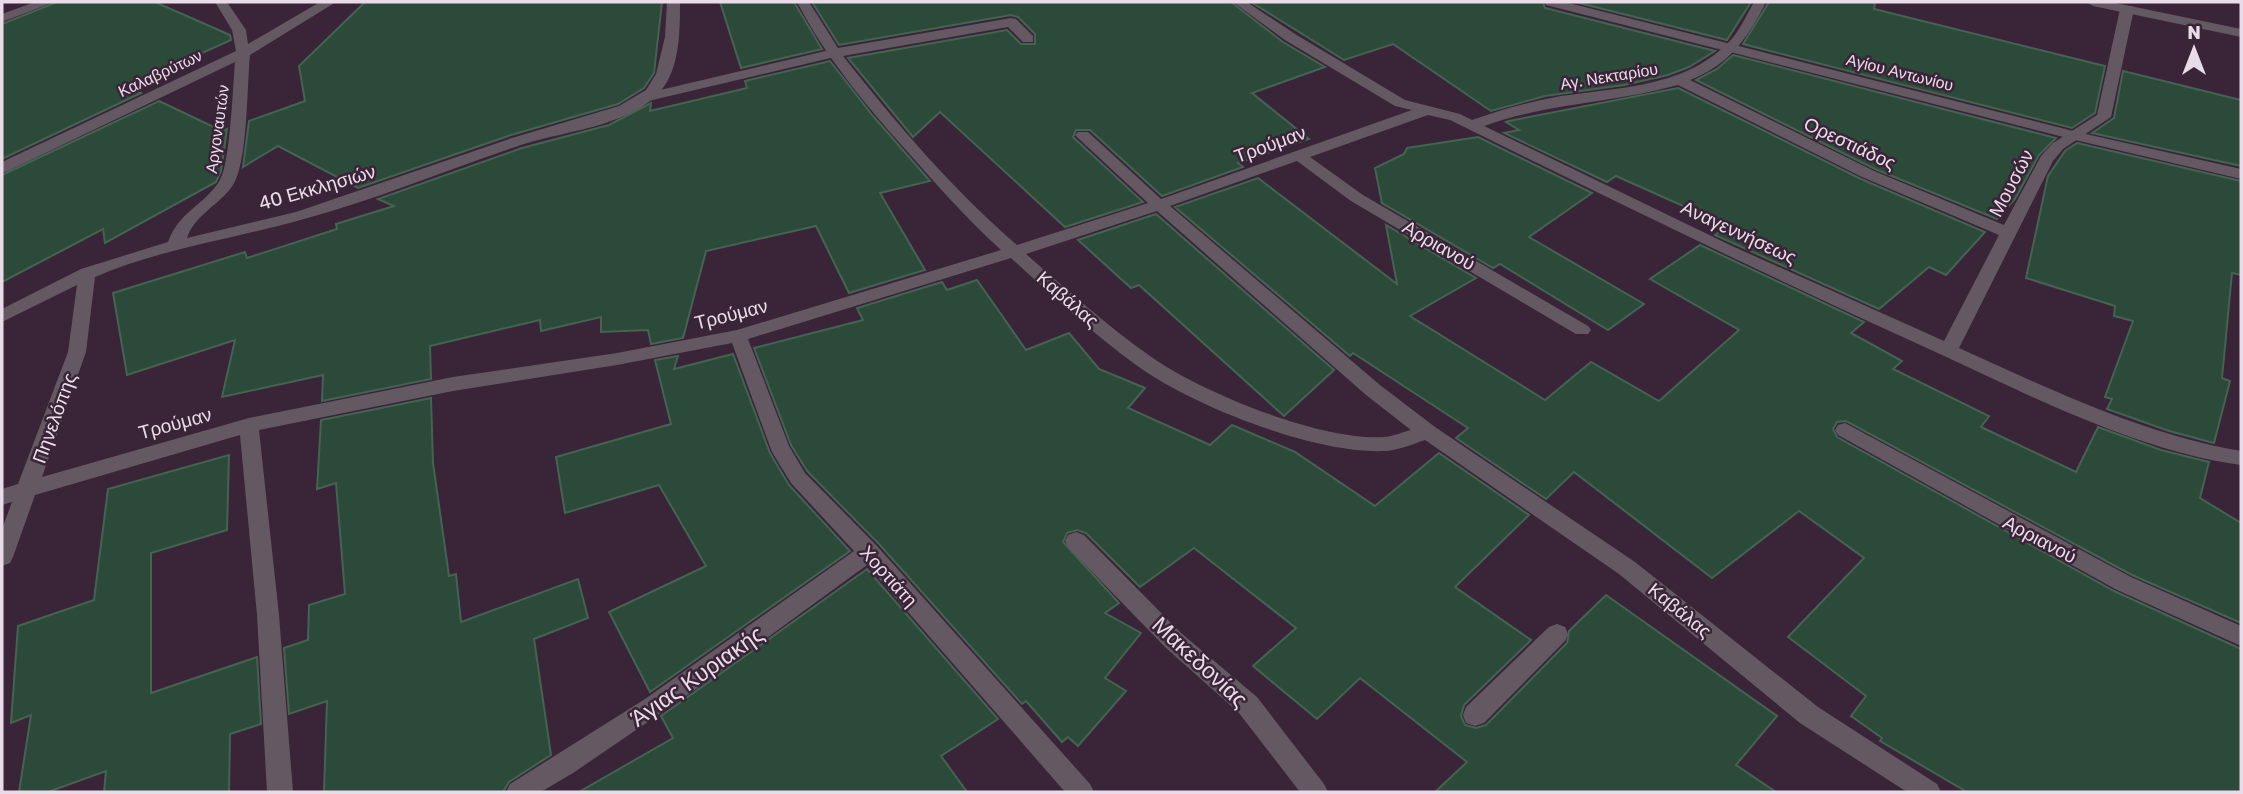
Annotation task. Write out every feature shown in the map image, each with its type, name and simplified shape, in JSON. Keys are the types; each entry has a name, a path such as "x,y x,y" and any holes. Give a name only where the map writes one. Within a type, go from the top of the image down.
{"street":[{"path":"2,18 47,2"},
{"name":"Αργοναυτών","path":"175,247 185,221 224,188 232,172 243,52 239,30 221,2"},
{"name":"Καλαβρύτων","path":"2,167 243,52 329,2"},
{"path":"644,98 656,88 664,69 671,43 673,2"},
{"name":"Καβάλας","path":"803,2 834,53 936,177 970,213 1117,341 1145,362 1218,402 1292,430 1345,442 1386,443 1428,432"},
{"name":"Αναγεννήσεως","path":"1239,2 1400,103 1451,115 1726,250 2070,406 2197,452 2241,458"},
{"name":"Αγίου Αντωνίου","path":"1550,2 2076,136 2241,174"},
{"name":"Αγ. Νεκταρίου","path":"1472,125 1525,108 1656,88 1679,80 1732,48 1760,2"},
{"path":"2093,2 2241,33"},
{"name":"Μουσών","path":"1948,351 2046,159 2058,146 2104,117 2127,9"},
{"path":"644,98 834,53 1011,22 1028,39"},
{"name":"Ορεστιάδος","path":"1679,80 1868,174 2008,233"},
{"name":"40 Εκκλησιών","path":"2,316 87,273 132,257 366,195 519,141 600,116 644,98"},
{"name":"Τρούμαν","path":"2,497 249,425 441,387 617,359 738,335 1015,253 1427,110"},
{"name":"Καβάλας","path":"1083,135 1331,356 1428,432 1627,568 1809,715 1927,792"},
{"name":"Αρριανού","path":"1299,156 1357,198 1581,330"},
{"name":"Πηνελόπης","path":"2,557 78,352 87,273"},
{"name":"Χορτιάτη","path":"738,335 762,406 789,465 1081,792"},
{"path":"249,425 268,615 280,792"},
{"name":"Αρριανού","path":"1845,430 2123,583 2241,636"},
{"name":"Μακεδονίας","path":"1076,541 1173,640 1248,705 1315,792"},
{"name":"Άγιας Κυριακής","path":"519,792 612,736 674,694 869,552"},
{"path":"1475,715 1558,634"}],"building":[{"path":"57,2 155,2 230,35 231,40 127,87 141,93 2,159 2,24"},
{"path":"365,2 662,2 654,73 644,88 618,104 511,135 358,188 278,146 243,167 249,121 305,101 299,66"},
{"path":"720,2 794,2 822,49 741,68"},
{"path":"812,2 1231,2 1283,42 1325,67 1252,93 1309,139 1238,163 1243,167 1162,196 1090,130 1076,130 1073,137 1143,202 1065,227 940,112 913,137 848,58 1007,30 1021,44 1035,44 1035,34 1018,17 1011,15 839,45"},
{"path":"1251,2 1543,2 1545,8 1715,51 1689,67 1668,75 1624,85 1545,96 1491,111 1393,44 1344,60"},
{"path":"1575,2 1751,2 1727,40"},
{"path":"1769,2 1875,2 1874,9 2105,66 2095,113 2072,128 1743,44"},
{"path":"1733,55 2056,138 2039,155 2015,199 1997,219 1875,169 1696,80 1717,69"},
{"path":"830,61 873,116 930,181 880,193 925,270 849,293 816,226 706,251 683,338 651,344 648,330 601,332 601,317 541,331 540,320 430,346 431,379 322,401 323,375 222,397 235,340 127,375 113,293 245,252 247,258 337,229 336,224 394,206 378,199 522,148 609,125 651,103 650,111 747,88 745,81"},
{"path":"2123,71 2241,100 2241,166 2092,133 2114,118"},
{"path":"1678,88 1861,179 1985,232 1946,275 1929,267 1879,309 1715,235 1728,226 1616,176 1607,182 1504,133 1519,130 1506,122 1509,121"},
{"path":"159,101 222,131 227,129 221,171 216,182 105,243 103,229 2,282 2,175"},
{"path":"1478,137 1592,193 1529,237 1644,304 1608,330 1500,264 1493,268 1382,203 1375,168 1404,154 1407,148"},
{"path":"2077,143 2241,181 2241,275 2232,273 2222,378 2230,381 2214,443 2169,431 2107,409 2112,399 2105,397 2133,321 2114,316 2115,306 2026,278 2048,176 2065,151"},
{"path":"1258,178 1397,284 1386,225 1476,278 1410,316 1545,400 1591,362 1659,401 1739,330 1650,279 1700,245 1864,322 1851,333 1902,361 1893,369 1989,416 1981,427 2076,472 2098,427 2161,450 2209,462 2200,498 2241,523 2241,623 2132,575 1846,421 1837,422 1833,429 1837,437 2114,591 2241,649 2241,792 1967,792 1880,741 1882,738 1851,716 1866,696 1788,637 1864,558 1799,511 1712,578 1574,472 1546,499 1456,438 1468,428 1353,353 1350,356 1175,207"},
{"path":"1156,214 1334,370 1284,416 1139,285 1131,288 1078,240"},
{"path":"977,280 1026,350 1069,333 1099,369 1145,388 1128,408 1210,445 1232,425 1295,452 1375,506 1439,453 1529,515 1455,587 1531,640 1464,705 1461,716 1465,725 1476,728 1486,725 1567,643 1569,631 1606,595 1777,716 1736,765 1776,792 1435,792 1467,762 1360,678 1317,719 1253,666 1296,628 1194,548 1140,587 1086,533 1077,530 1067,533 1063,542 1119,603 1105,613 1141,633 1105,678 1126,691 1078,746 1068,737 1062,742 1026,701 1022,704 879,544 807,471 791,445 754,348 863,320 857,308 942,282 947,290"},
{"path":"733,354 770,453 789,485 850,551 650,692 609,612 706,566 659,485 565,513 556,457 671,424 655,360 678,356 674,369"},
{"path":"431,398 433,463 449,576 456,574 461,622 578,579 588,618 534,639 551,755 509,782 503,792 324,792 327,701 289,714 284,648 308,640 309,605 345,594 336,483 317,489 321,420"},
{"path":"229,455 227,530 151,553 151,693 257,657 261,724 230,734 229,792 104,792 106,771 48,792 19,792 31,715 11,723 18,626 94,600 108,489"},
{"path":"867,569 998,719 941,756 967,792 579,792 673,738 661,716"}]}
